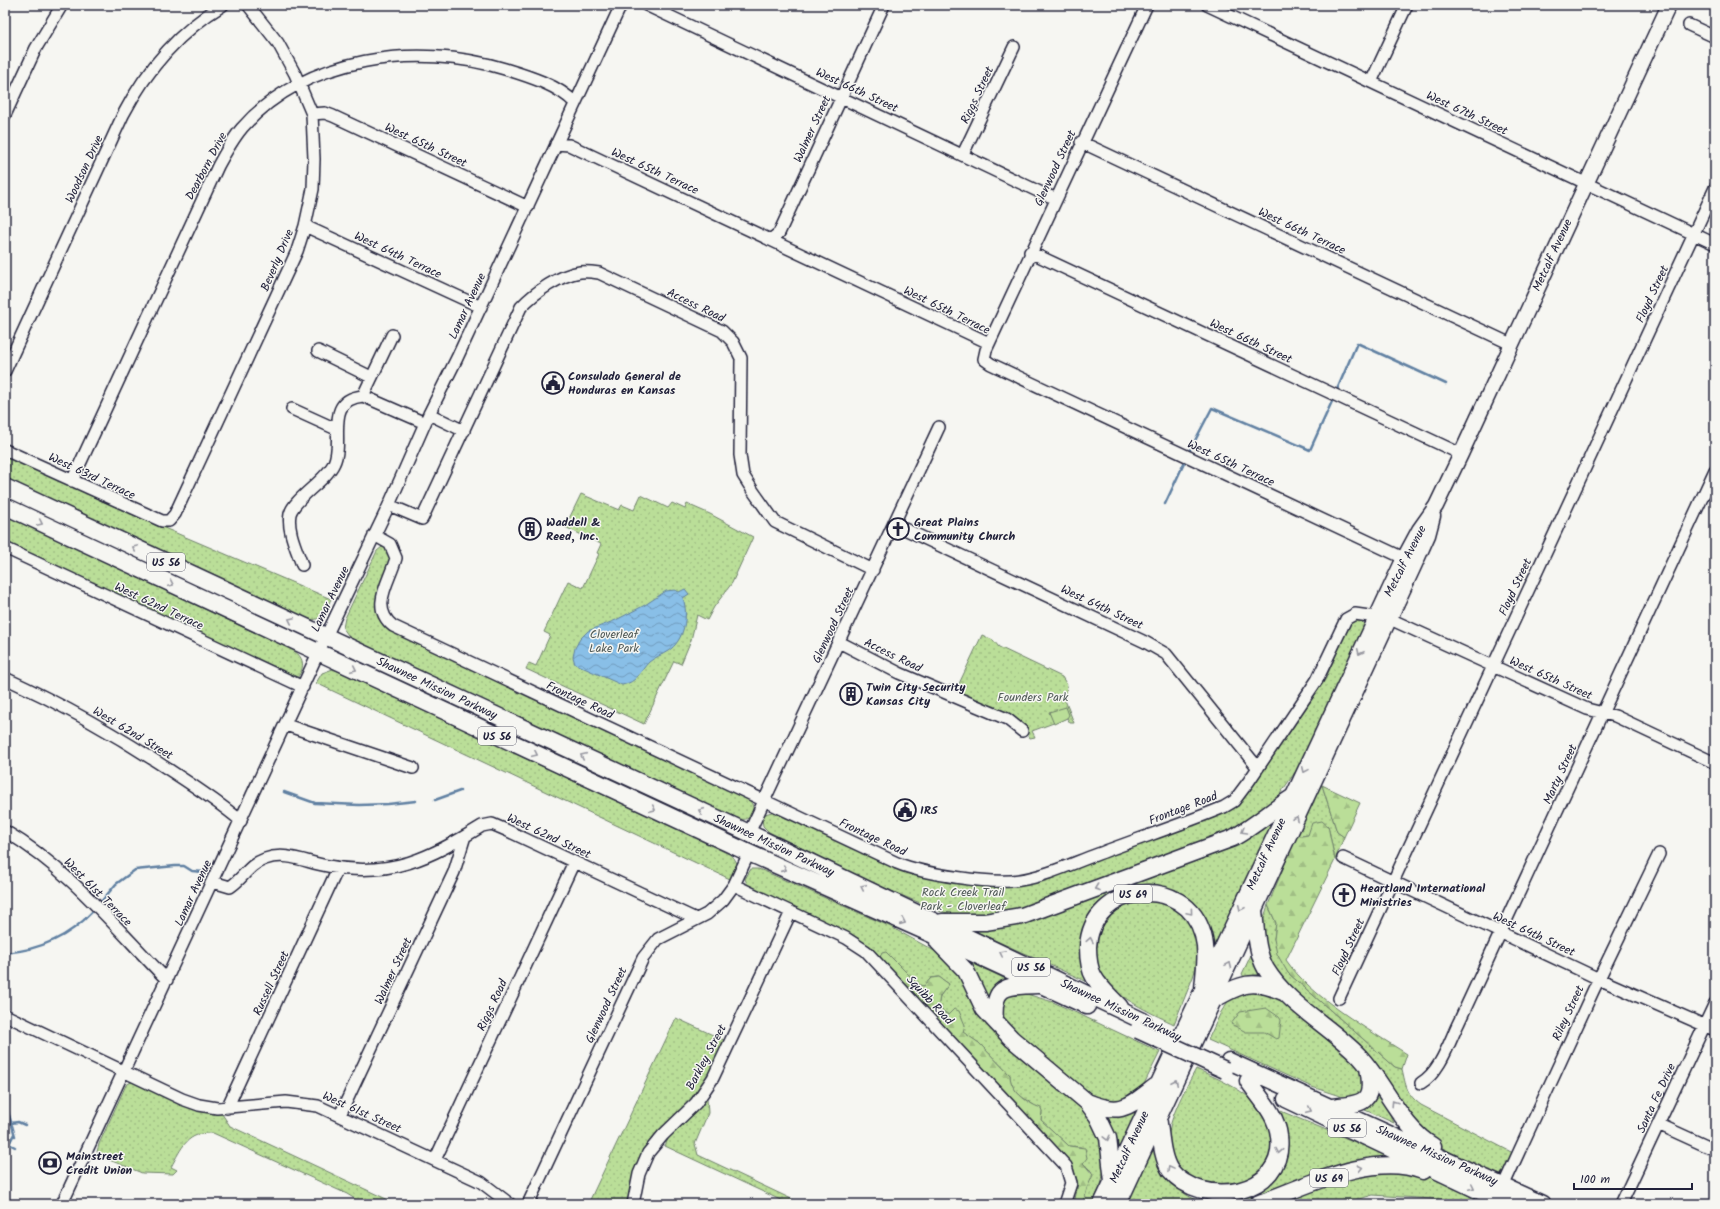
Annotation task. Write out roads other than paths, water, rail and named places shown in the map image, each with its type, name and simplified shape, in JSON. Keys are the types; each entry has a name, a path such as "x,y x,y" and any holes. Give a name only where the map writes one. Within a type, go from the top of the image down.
{"highway":[{"name":"Shawnee Mission Parkway","path":"5,487 777,846 1042,985 1140,1025 1227,1066 1329,1107 1450,1169 1501,1198 1542,1204"},
{"name":"Shawnee Mission Parkway","path":"5,506 748,853 934,928 1125,1012 1140,1025"},
{"path":"934,928 1022,916 1233,838 1293,797"},
{"path":"722,841 742,838 749,833"},
{"path":"748,853 777,846"},
{"name":"US 69","path":"1125,1012 1094,978 1089,966 1088,942 1094,925 1106,909 1114,902 1130,895 1150,892 1160,894 1178,901 1190,911 1200,926 1205,943 1208,995"},
{"path":"1254,910 1258,946 1262,963 1285,993 1345,1042 1381,1083 1417,1134 1446,1153 1450,1169"},
{"path":"934,928 966,970 984,1008 995,1021 1012,1039 1087,1102 1098,1117 1108,1138 1113,1181"},
{"path":"1208,995 1249,983 1269,986 1285,993"},
{"path":"995,1021 995,1000 1001,992 1011,986 1042,985"},
{"name":"Metcalf Avenue","path":"1102,1204 1158,1084 1208,995"},
{"name":"Metcalf Avenue","path":"1118,1204 1158,1117 1208,995"},
{"name":"Shawnee Mission Parkway","path":"1227,1066 1248,1081 1450,1169"},
{"path":"1329,1107 1353,1105 1366,1098 1372,1085 1368,1068"},
{"path":"1158,1117 1165,1159 1169,1168 1180,1184 1196,1193 1213,1198 1234,1197 1245,1193 1255,1188 1270,1173 1275,1165 1280,1145 1279,1135 1272,1113 1248,1081"},
{"path":"1087,1102 1110,1110 1124,1108 1132,1104 1158,1084"},
{"name":"US 69","path":"1257,1204 1363,1168 1377,1166 1404,1166 1439,1177 1450,1169"}],"main road":[{"name":"Metcalf Avenue","path":"1208,995 1254,910 1410,561 1419,530 1436,506 1461,454 1669,5"},
{"name":"Metcalf Avenue","path":"1208,995 1293,797 1384,618"}],"street":[{"path":"5,115 36,48 51,20 62,5"},
{"name":"Woodson Drive","path":"5,371 123,115 137,89 154,64 177,39 198,21 223,5"},
{"name":"Beverly Drive","path":"169,521 175,514 297,251 306,226 313,189 314,159 312,114 278,43 248,5"},
{"name":"Lamar Avenue","path":"62,1204 286,725 318,653 374,535 390,505 427,419 528,207 621,5"},
{"name":"West 66th Street","path":"646,5 963,154 1046,195 1056,198"},
{"name":"Walmer Street","path":"770,240 779,233 884,5"},
{"name":"Glenwood Street","path":"989,343 1030,252 1147,5"},
{"name":"West 67th Street","path":"1207,5 1715,244"},
{"path":"1371,82 1407,5"},
{"path":"1689,25 1715,37"},
{"name":"Riggs Street","path":"963,154 1014,47"},
{"name":"Dearborn Drive","path":"72,481 218,166 242,128 271,101 299,85 335,70 363,62 412,55 447,56 487,63 520,73 567,94 575,103"},
{"name":"West 65th Street","path":"312,114 325,113 333,116 528,207"},
{"name":"West 66th Terrace","path":"1082,142 1511,344"},
{"name":"West 65th Terrace","path":"556,144 569,145 989,343 984,358 991,364 1410,561"},
{"name":"Floyd Street","path":"1339,998 1715,188"},
{"name":"West 64th Terrace","path":"306,226 481,307"},
{"name":"West 66th Street","path":"1030,252 1461,454"},
{"name":"Access Road","path":"390,505 422,520 521,307 533,295 563,276 581,272 599,273 722,331 733,342 741,358 740,455 743,475 775,522 873,570"},
{"path":"363,396 392,335"},
{"path":"318,351 371,377"},
{"path":"302,565 291,531 290,514 296,504 325,476 334,463 338,452 336,429 337,418 344,405 352,398 363,396 464,431"},
{"path":"292,408 336,429"},
{"name":"Glenwood Street","path":"749,833 939,427"},
{"name":"West 63rd Terrace","path":"5,450 137,512 162,521 169,521"},
{"name":"Marty Street","path":"1421,1083 1428,1079 1437,1068 1715,470"},
{"name":"West 64th Street","path":"894,524 1145,642 1166,654 1258,768"},
{"name":"Frontage Road","path":"374,535 390,544 394,550 396,558 381,604 382,615 393,626 763,801 911,869 983,879 1014,881 1047,872 1224,807 1234,801 1317,680 1346,619 1355,614 1384,618"},
{"name":"West 62nd Terrace","path":"5,548 303,688"},
{"name":"West 65th Street","path":"1384,618 1493,665 1587,709 1602,714 1615,716 1715,763"},
{"name":"Access Road","path":"839,642 899,673 1007,719 1022,731"},
{"name":"West 62nd Street","path":"5,678 53,701 116,736 193,786 241,821"},
{"path":"286,725 413,768"},
{"name":"West 62nd Street","path":"213,882 230,887 253,865 265,859 278,856 338,868 370,869 404,864 440,852 485,824 492,824 696,920"},
{"name":"West 61st Terrace","path":"5,831 38,853 73,884 167,980"},
{"name":"Walmer Street","path":"340,1115 454,872 465,836"},
{"name":"Glenwood Street","path":"528,1204 640,963 658,939 696,920 712,910 726,897 734,885 748,853"},
{"name":"Riley Street","path":"1501,1198 1599,979 1659,854"},
{"name":"West 64th Street","path":"1343,858 1599,979 1715,1030"},
{"name":"Riggs Road","path":"435,1160 574,862"},
{"name":"Russell Street","path":"227,1108 338,868"},
{"path":"734,885 791,912"},
{"name":"Squibb Road","path":"791,912 846,938 863,948 1032,1130 1068,1171 1071,1185 1064,1204"},
{"name":"Barkley Street","path":"633,1204 638,1178 646,1156 657,1141 696,1103 713,1078 791,912"},
{"name":"Santa Fe Drive","path":"1621,1204 1715,1003"},
{"name":"West 61st Street","path":"5,1015 186,1101 206,1107 227,1108 293,1102 318,1106 340,1115 486,1185 510,1204"},
{"path":"1658,1124 1715,1150"}],"water":[{"path":"685,589 689,594 683,598 685,605 685,620 684,628 678,641 668,651 649,662 632,682 622,685 575,664 573,657 575,648 580,639 588,631 616,620 645,605 666,591 675,590 679,592"}],"waterway":[{"path":"1336,392 1357,343 1446,384"},
{"path":"1188,454 1212,408 1310,450 1334,397"},
{"path":"1165,504 1186,459"},
{"path":"435,800 460,791"},
{"path":"284,792 315,803 359,805 416,801"},
{"path":"100,903 116,884 135,870 184,866 192,871 203,872"},
{"path":"5,953 41,946 63,936 92,912"},
{"path":"5,1101 15,1136"},
{"path":"11,1123 18,1122 25,1125"},
{"path":"5,1152 14,1134"},
{"path":"9,1144 15,1147"}],"place":[{"name":"Consulado General de Honduras en Kansas","path":"553,383"},
{"name":"Waddell & Reed, Inc.","path":"530,529"},
{"name":"Great Plains Community Church","path":"898,529"},
{"name":"Twin City Security Kansas City","path":"851,694"},
{"name":"IRS","path":"905,810"},
{"name":"Heartland International Ministries","path":"1344,895"},
{"name":"Mainstreet Credit Union","path":"50,1163"}],"park label":[{"name":"Cloverleaf Lake Park","path":"614,641"},
{"name":"Founders Park","path":"1033,697"},
{"name":"Rock Creek Trail Park - Cloverleaf","path":"963,899"}]}
